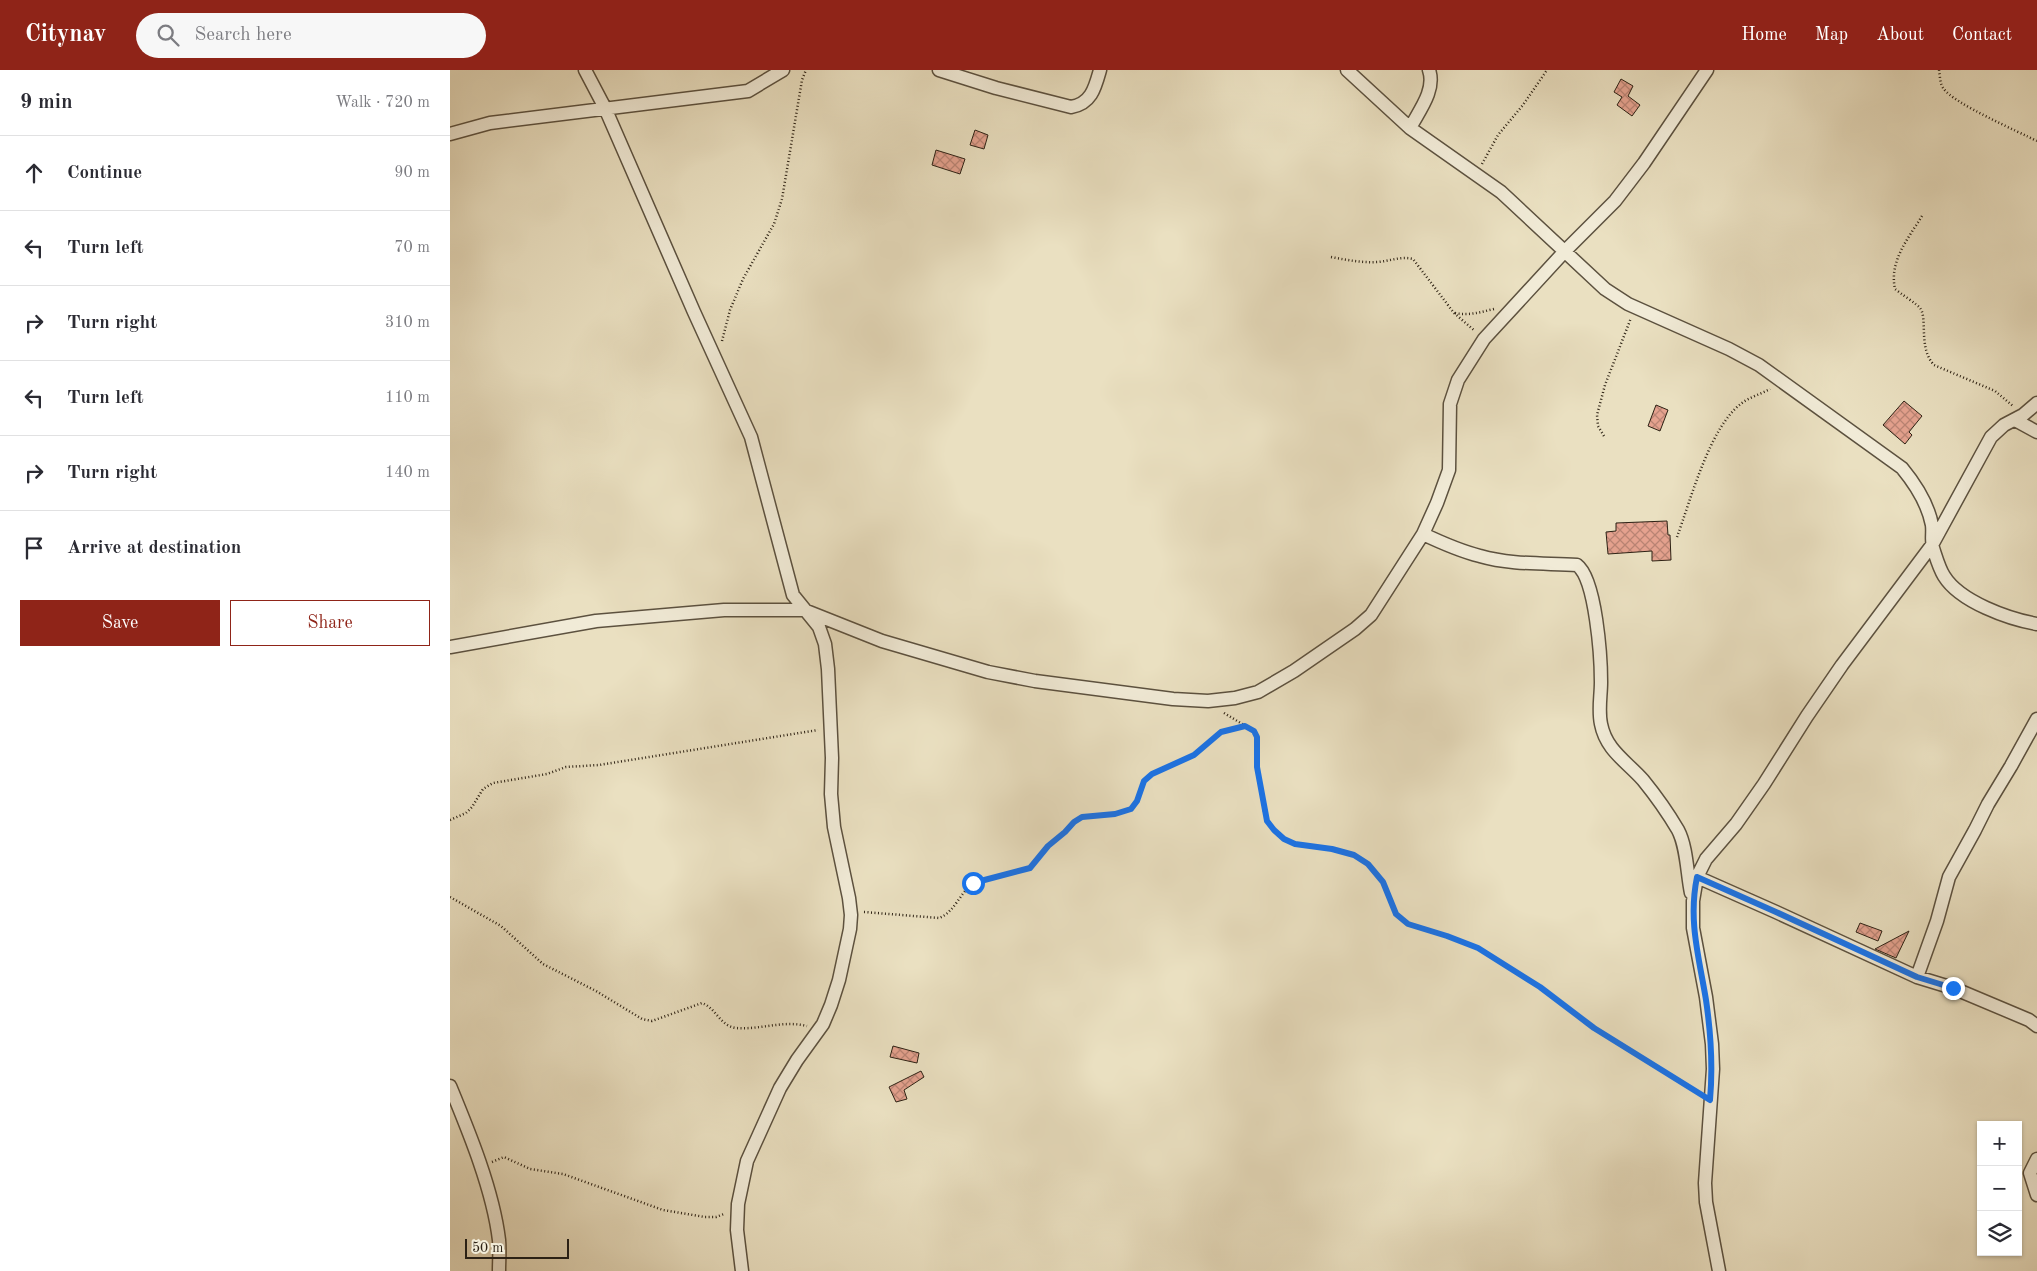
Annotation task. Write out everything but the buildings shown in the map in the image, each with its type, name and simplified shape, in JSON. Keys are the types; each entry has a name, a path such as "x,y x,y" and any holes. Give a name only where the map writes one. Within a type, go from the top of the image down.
{"street":[{"path":"585,70 605,108 751,437 793,595 819,627 824,644 831,726 831,794 851,911 850,930 839,980 831,1005 818,1032 797,1060 780,1088 747,1161 738,1204 737,1230 742,1271"},
{"path":"450,134 490,123 748,91 783,70"},
{"path":"940,70 1005,91 1071,107 1081,105 1090,97 1100,70"},
{"path":"1347,70 1410,128 1501,192 1605,289 1636,307 1729,349 1759,365 1902,468 1917,488 1928,509 1932,526 1932,545 1945,577 1954,588 1972,600 2000,614 2017,621 2037,624"},
{"path":"1410,128 1430,90 1432,82 1429,70"},
{"path":"450,647 596,621 724,610 804,610 882,641 988,672 1035,681 1173,700 1208,701 1235,698 1258,692 1294,672 1355,629 1371,615 1423,534 1437,503 1449,470 1450,404 1454,389 1484,339 1615,200 1644,163 1707,70"},
{"path":"1719,1271 1706,1202 1705,1183 1713,1069 1712,1044 1693,928 1693,901 1697,877 1706,859 1736,824 1764,784 1842,665 1932,545 1991,437 2004,425 2019,418 2037,403"},
{"path":"2019,418 2037,432"},
{"path":"1423,534 1449,546 1482,557 1516,562 1577,565 1582,569 1586,576 1596,622 1601,664 1599,716 1604,738 1610,748 1623,758 1644,781 1669,815 1679,833 1684,847 1693,901"},
{"path":"1917,977 1937,921 1948,878 2037,719"},
{"path":"1697,877 1917,977 1953,988 2036,1022"},
{"path":"450,1086 473,1142 481,1169 499,1240 499,1271"},
{"path":"2037,1159 2030,1173 2037,1195"}],"path":[{"path":"717,360 730,310 743,279 774,224 782,200 802,80 806,70"},
{"path":"1475,174 1498,135 1523,105 1547,70"},
{"path":"1939,70 1943,88 1949,94 1972,108 2037,141"},
{"path":"1922,216 1898,255 1893,279 1895,289 1920,308 1928,359 1934,365 1995,391 2008,400 2019,418"},
{"path":"1331,256 1355,262 1379,262 1399,258 1413,259 1454,313 1484,339"},
{"path":"1454,313 1474,314 1519,302"},
{"path":"1604,436 1598,426 1597,415 1605,385 1636,307"},
{"path":"1677,537 1708,450 1727,418 1742,403 1783,382"},
{"path":"1208,701 1228,716 1254,731 1257,737 1257,767 1267,821 1284,839 1295,844 1332,849 1354,855 1368,864 1383,882 1396,914 1408,924 1478,948 1540,987 1594,1028 1710,1100"},
{"path":"450,820 466,813 472,807 482,789 493,783 547,774 566,767 599,765 788,734 812,732 831,726"},
{"path":"851,911 939,918 945,916 973,883 1030,868 1048,846 1074,822 1082,817 1115,814 1131,809 1137,801 1144,781 1152,774 1194,755 1221,732 1245,726"},
{"path":"450,897 501,926 543,964 596,991 642,1019 652,1021 702,1003 711,1008 723,1022 736,1028 802,1024 812,1027 818,1032"},
{"path":"481,1169 504,1157 530,1169 563,1174 664,1210 705,1217 722,1215 738,1204"}],"route":[{"path":"973,883 1016,874 1030,868 1036,863 1043,851 1074,822 1082,817 1115,814 1131,809 1137,801 1144,781 1152,774 1177,764 1203,750 1221,732 1245,726 1254,731 1257,737 1257,767 1267,821 1284,839 1295,844 1332,849 1354,855 1368,864 1383,882 1396,914 1408,924 1478,948 1540,987 1594,1028 1710,1100 1713,1069 1712,1044 1706,997 1693,928 1693,901 1697,877 1917,977 1953,988"}]}
